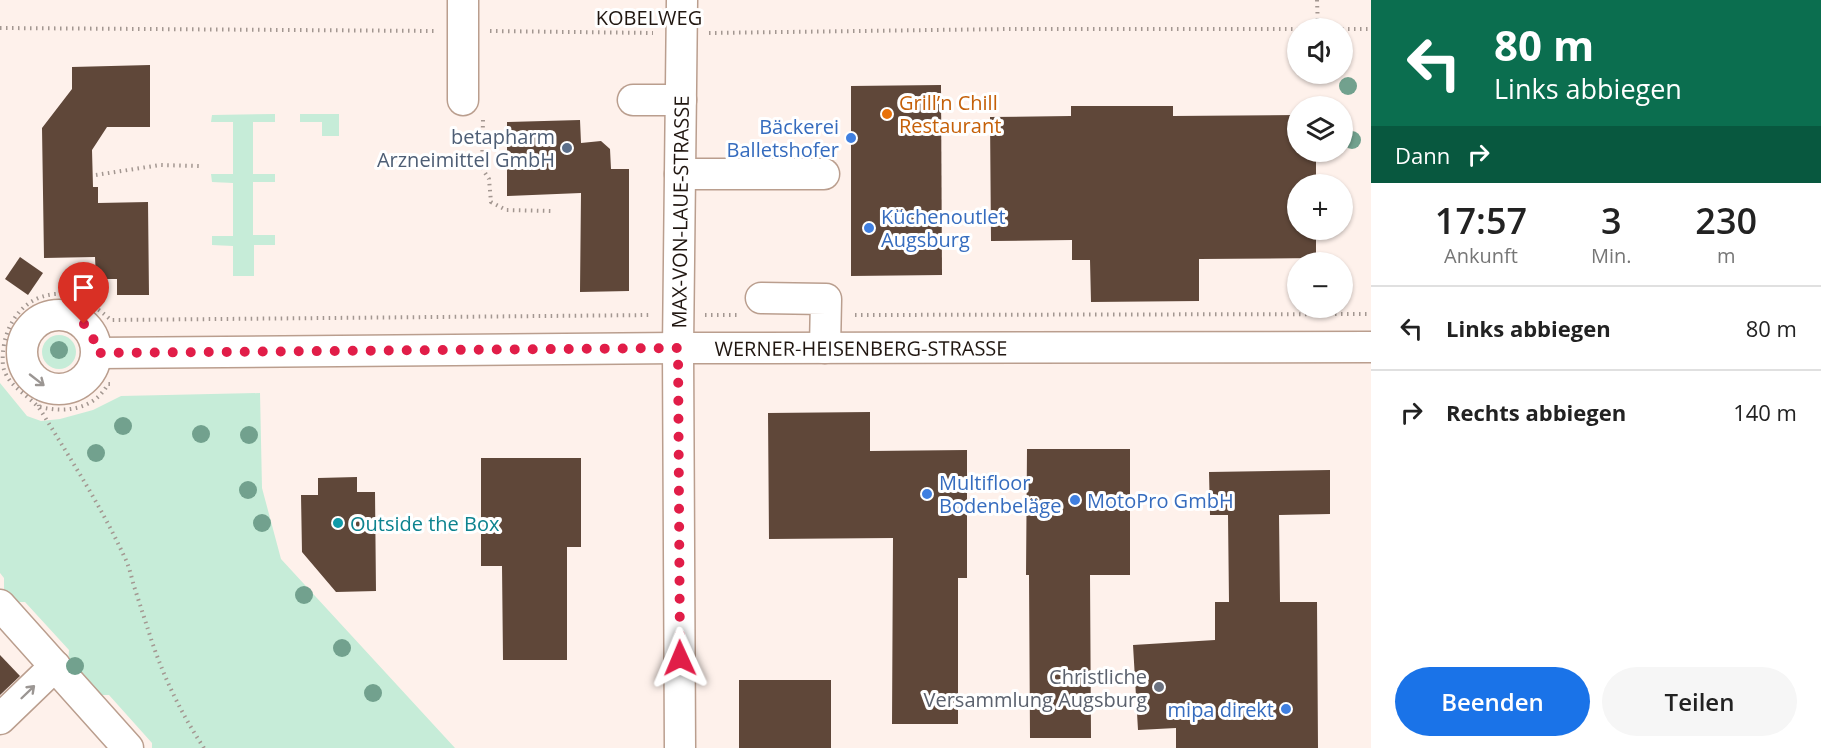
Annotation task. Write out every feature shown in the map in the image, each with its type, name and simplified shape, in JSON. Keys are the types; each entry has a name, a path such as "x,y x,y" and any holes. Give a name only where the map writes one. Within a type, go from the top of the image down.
{"street":[{"path":"463,0 463,31 473,107"},
{"name":"MAX-VON-LAUE-STRASSE","path":"680,748 678,348 682,0"},
{"path":"633,100 681,100"},
{"path":"680,174 824,174"},
{"path":"761,298 826,299 825,348"},
{"path":"64,315 75,318 91,332 96,343 97,353 94,365 88,376 79,383 57,390 45,387 37,394 23,362 21,350 29,329 46,317 64,315"},
{"name":"WERNER-HEISENBERG-STRASSE","path":"97,353 678,348 1371,346"},
{"path":"0,605 128,748"},
{"path":"0,719 55,666"}],"path":[{"path":"1317,0 1318,18"},
{"name":"KOBELWEG","path":"0,28 681,33 1008,29 1287,29"},
{"path":"1353,29 1371,29"},
{"path":"473,107 482,168 489,178 491,202 506,210 554,211"},
{"path":"96,175 160,165 199,165"},
{"path":"108,384 106,389 92,401 75,409 57,411 37,394 11,384 3,368 1,349 5,332 14,316 27,304 54,294 66,294 83,299 111,320"},
{"path":"37,394 125,558 160,666 184,717 204,748"}],"green space":[{"path":"275,114 275,122 253,122 253,174 275,174 275,182 253,182 253,235 275,235 275,245 254,245 254,276 233,276 233,246 212,245 212,236 233,236 233,183 212,182 211,174 233,174 233,122 211,122 212,115"},
{"path":"300,114 339,114 339,136 322,136 322,122 300,122"},
{"path":"59,335 71,340 76,352 71,364 59,369 47,364 42,352 47,340"},
{"path":"0,383 27,416 41,421 60,419 93,410 121,396 260,393 262,488 281,559 455,748 152,748 152,743 109,695 97,695 68,663 69,650 25,602 14,602 4,591 4,578 0,573"}],"building":[{"path":"150,65 150,127 107,127 92,150 93,187 98,187 98,203 148,202 149,295 117,295 117,279 96,279 95,257 44,258 42,128 72,89 72,67"},
{"path":"941,85 942,275 851,276 851,86"},
{"path":"1071,106 1173,106 1173,116 1287,115 1287,162 1316,162 1316,174 1287,174 1287,240 1316,240 1316,252 1287,252 1287,258 1199,259 1199,301 1091,302 1090,260 1072,260 1072,240 991,241 990,117 1071,116"},
{"path":"580,120 581,143 601,141 610,149 611,169 629,169 629,291 580,292 581,193 507,196 507,122"},
{"path":"20,257 43,273 28,295 5,279"},
{"path":"870,412 870,451 967,450 967,578 958,578 958,724 892,724 893,538 769,539 768,413"},
{"path":"1027,449 1130,449 1130,575 1090,575 1091,738 1030,738 1029,575 1026,575"},
{"path":"481,458 581,458 581,547 567,547 567,660 503,660 502,566 481,566"},
{"path":"1330,470 1330,514 1279,515 1280,602 1317,602 1318,748 1176,748 1176,728 1138,730 1133,645 1215,640 1215,602 1229,602 1228,515 1210,515 1209,472"},
{"name":"Outside the Box","path":"357,477 357,492 375,492 376,591 336,592 302,552 301,495 318,495 318,478"},
{"path":"0,655 20,676 0,695"},
{"path":"739,680 831,680 831,748 739,748"}],"place":[{"name":"Grill’n Chill Restaurant","path":"887,114"},
{"name":"Bäckerei Balletshofer","path":"851,138"},
{"name":"betapharm Arzneimittel GmbH","path":"567,148"},
{"name":"Küchenoutlet Augsburg","path":"869,228"},
{"name":"Multifloor Bodenbeläge","path":"927,494"},
{"name":"MotoPro GmbH","path":"1075,500"},
{"name":"Outside the Box","path":"338,523"},
{"name":"Christliche Versammlung Augsburg","path":"1159,687"},
{"name":"mipa direkt","path":"1286,709"}],"route":[{"path":"84,324 96,343 97,353 678,348 680,658"}]}
